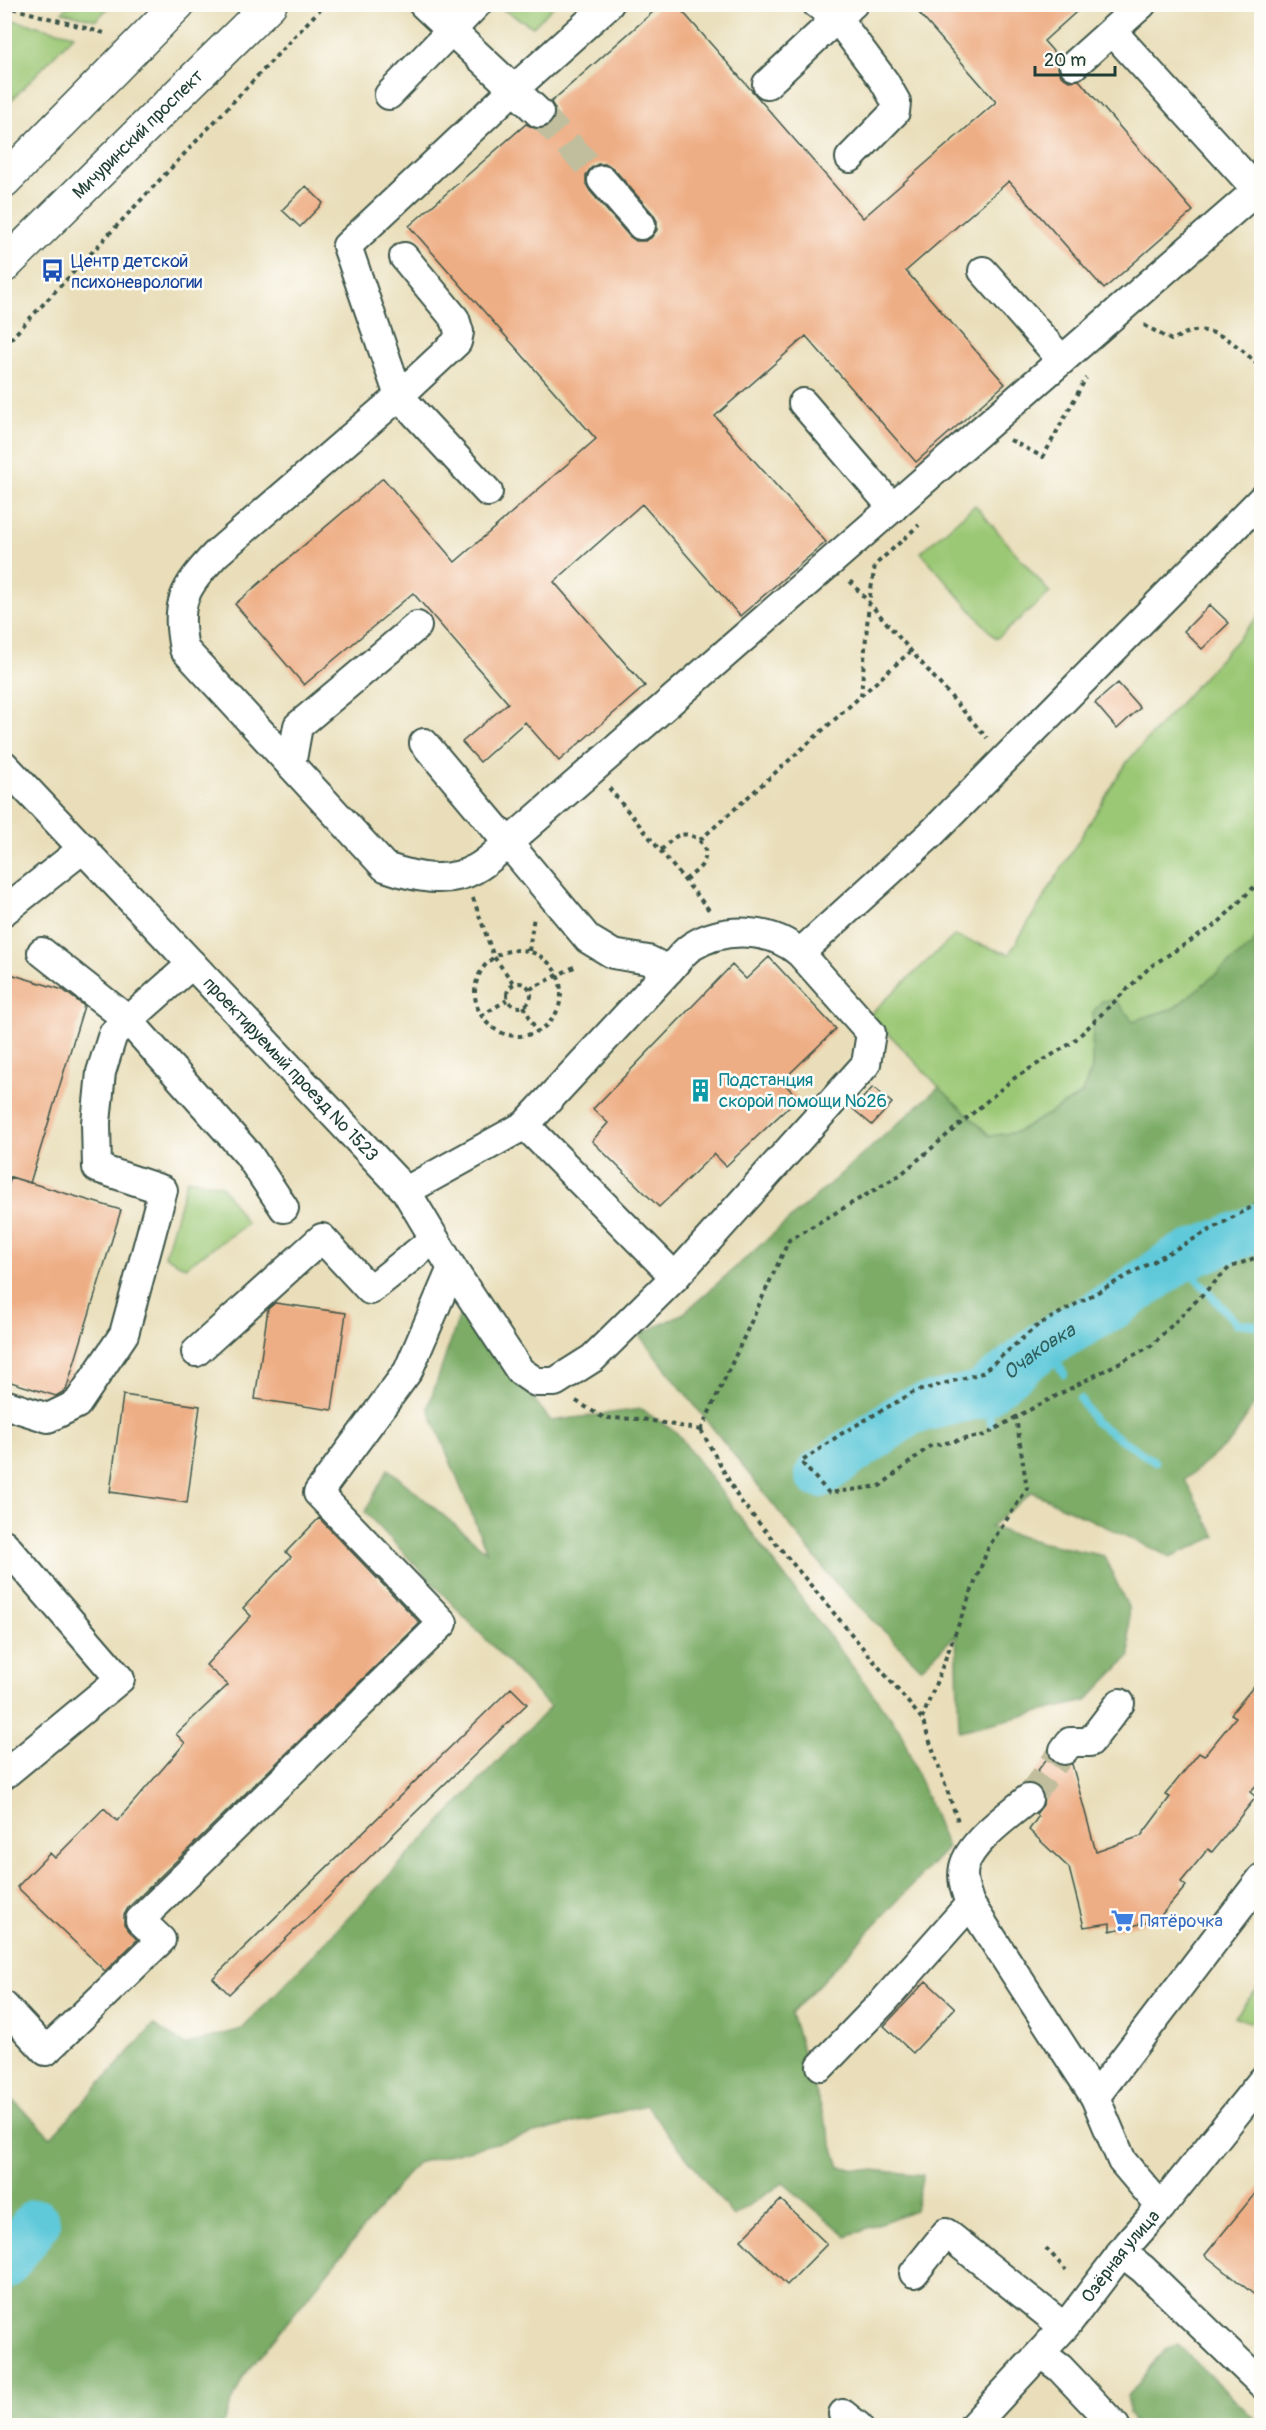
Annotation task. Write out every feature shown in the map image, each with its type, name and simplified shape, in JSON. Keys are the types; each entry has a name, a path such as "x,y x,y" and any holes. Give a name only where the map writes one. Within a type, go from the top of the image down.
{"main road":[{"path":"4,181 178,4"},
{"name":"Мичуринский проспект","path":"4,266 270,4"}],"street":[{"path":"423,4 539,113"},
{"path":"389,95 477,4"},
{"path":"488,492 399,396 347,246 514,89 609,4"},
{"path":"1074,65 1142,4"},
{"path":"767,84 835,9 896,102 895,112 850,159"},
{"path":"404,257 456,319 459,332 457,342 399,396 216,554 196,575 183,597 179,624 184,649 385,867 424,878 464,875 478,868 1259,190 1112,31"},
{"path":"602,180 641,225"},
{"path":"983,271 1062,360"},
{"path":"803,403 892,508"},
{"path":"800,953 931,834 1262,500"},
{"path":"291,765 298,726 417,626"},
{"path":"424,743 588,939 614,954 648,960 669,970"},
{"name":"проектируемый проезд № 1523","path":"4,765 406,1191 452,1268 520,1371 536,1382 555,1382"},
{"path":"4,910 84,848"},
{"path":"406,1191 525,1125 690,948 718,934 765,934 787,942 800,953 871,1033 866,1064 675,1277 593,1358 555,1382"},
{"path":"42,952 128,1020 248,1154 284,1208"},
{"path":"4,1404 48,1418 77,1404 124,1334 163,1190 97,1168 96,1123 101,1071 113,1034 192,964"},
{"path":"525,1125 675,1277"},
{"path":"196,1352 322,1238 370,1290 434,1239"},
{"path":"4,2006 46,2051 161,1940 140,1920 443,1623 318,1493 408,1371 452,1268"},
{"path":"4,1544 120,1679 4,1775"},
{"path":"1064,1750 1070,1742 1090,1742 1120,1703"},
{"path":"1028,1800 994,1827 969,1854 964,1868 964,1886 970,1904 1095,2097 1122,2161 1161,2207"},
{"path":"1095,2097 1262,1878"},
{"path":"821,2066 883,2002 970,1904"},
{"name":"Озёрная улица","path":"973,2426 1064,2327 1121,2252 1161,2207 1262,2081"},
{"path":"914,2273 946,2233 1064,2327"},
{"path":"1121,2252 1143,2269 1262,2384"},
{"path":"1041,2354 1060,2368 1083,2404 1115,2426"}],"path":[{"path":"4,375 6,344 325,4"},
{"path":"4,6 108,34"},
{"path":"1143,325 1171,340 1190,331 1220,336 1238,345 1262,370"},
{"path":"1002,448 1010,440 1043,457 1087,375"},
{"path":"861,696 869,602 875,566 926,518"},
{"path":"832,560 1005,759"},
{"path":"700,840 911,651"},
{"path":"593,768 714,915"},
{"path":"661,850 677,836 691,834 700,840 705,851 704,863 686,879"},
{"path":"464,875 494,957 514,984"},
{"path":"701,1430 789,1240 900,1175 1013,1079 1073,1042 1151,966 1217,924 1262,879"},
{"path":"530,989 608,950"},
{"path":"505,951 529,951 541,956 558,976 561,1002 548,1025 537,1032 524,1036 499,1032 481,1016 476,1005 475,983 486,964 505,951"},
{"path":"514,984 526,984 530,989 529,1002 524,1006 518,1007 507,1000 506,993 514,984"},
{"path":"481,1016 507,1000"},
{"path":"524,1006 537,1032"},
{"path":"1262,1204 1255,1205 1038,1325 982,1373 914,1392 841,1434 801,1462 829,1493 880,1486 930,1446 985,1435 1151,1346 1229,1268 1262,1255"},
{"path":"555,1382 575,1401 604,1418 642,1419 701,1430"},
{"path":"921,1719 989,1546 1028,1489 1016,1417"},
{"path":"701,1430 739,1499 921,1719 969,1854"},
{"path":"1046,2248 1066,2270"}],"green space":[{"path":"555,4 533,27 495,5"},
{"path":"69,5 111,5 96,20 62,12"},
{"path":"4,18 74,35 5,107 4,107"},
{"path":"975,505 1050,593 996,639 921,552"},
{"path":"1261,613 1262,927 1252,945 1174,1008 1133,1021 1116,1001 1093,1012 1092,1069 1081,1095 1017,1132 990,1136 939,1087 870,1014 954,936 1009,954 1127,762"},
{"path":"1261,927 1261,1392 1233,1439 1185,1480 1216,1537 1170,1557 1032,1492 990,1527 1039,1542 1104,1556 1128,1607 1130,1656 1086,1701 959,1731 956,1635 921,1668 833,1580 639,1335 684,1313 939,1087 990,1136 1017,1132 1081,1095 1092,1069 1093,1012 1102,1001 1116,1000 1133,1021 1174,1008 1252,945"},
{"path":"187,1179 221,1185 247,1224 185,1267 165,1256"},
{"path":"462,1308 551,1421 641,1409 677,1433 900,1730 947,1848 791,2014 840,2167 923,2175 915,2210 847,2236 783,2183 733,2216 646,2105 416,2163 243,2377 222,2425 5,2425 4,2091 51,2137 154,2025 185,2045 242,2029 550,1707 365,1512 388,1469 487,1552 428,1407"},
{"path":"1261,1984 1261,2026 1235,2017"},
{"path":"1178,2345 1261,2425 1135,2425 1128,2413 1128,2397 1165,2349"}],"building":[{"path":"662,4 676,4 863,218 996,102 911,4 1085,4 1044,41 1059,58 1058,68 1061,76 1069,81 1079,80 1193,211 1104,289 1009,181 906,271 1005,384 916,462 806,336 715,416 826,542 740,616 642,504 554,582 645,686 559,761 525,722 480,762 462,742 508,703 413,593 304,685 235,604 383,478 455,562 596,439 409,226 526,124 536,129 543,129 551,125 555,109 551,102","holes":["598,164 607,164 653,214 657,221 657,230 651,238 636,241 629,236 590,191 586,184 586,175"]},
{"path":"306,186 323,203 300,227 282,210"},
{"path":"1210,605 1229,623 1202,649 1184,631"},
{"path":"1118,683 1140,708 1117,729 1095,703"},
{"name":"Подстанция скорой помощи №26","path":"769,957 836,1029 782,1081 798,1098 726,1166 714,1154 659,1207 592,1141 608,1123 593,1109 732,965 746,979"},
{"path":"4,972 63,990 84,1006 30,1183 4,1175"},
{"path":"873,1087 892,1103 872,1125 853,1109"},
{"path":"11,1177 121,1210 66,1390 56,1396 4,1380 4,1199"},
{"path":"275,1303 346,1313 332,1410 255,1399 268,1309"},
{"path":"123,1395 200,1406 187,1503 110,1492"},
{"path":"319,1518 420,1623 128,1908 124,1915 124,1924 137,1940 105,1971 17,1887 50,1853 55,1858 104,1808 117,1821 185,1743 176,1734 228,1685 206,1665 251,1616 243,1608 291,1557 286,1552"},
{"path":"1262,1676 1262,1779 1250,1792 1256,1797 1212,1852 1208,1849 1181,1882 1186,1886 1157,1920 1110,1931 1110,1923 1084,1927 1069,1868 1029,1830 1038,1817 1036,1814 1043,1805 1044,1797 1040,1788 1028,1783 1049,1756 1054,1763 1061,1766 1072,1764 1096,1852 1141,1836 1170,1797 1165,1795 1199,1753 1204,1756 1236,1717 1231,1714"},
{"path":"511,1688 527,1704 229,1994 213,1978"},
{"path":"926,1981 955,2008 913,2053 884,2026"},
{"path":"1262,2185 1262,2301 1205,2255"},
{"path":"781,2200 827,2244 787,2285 741,2240"}],"waterway":[{"name":"Очаковка","path":"819,1474 910,1411 982,1394 1045,1344 1112,1306 1179,1259 1262,1226"},
{"path":"1179,1259 1236,1323 1262,1326"},
{"path":"1045,1344 1064,1374"},
{"path":"982,1394 991,1423"},
{"path":"1080,1399 1095,1422 1155,1462"},
{"name":"Очаковка","path":"4,2266 36,2223"}],"tunnel":[{"path":"539,113 602,180"},
{"path":"1028,1799 1064,1750"}],"place":[{"name":"Центр детской психоневрологии","path":"53,271"},
{"name":"Подстанция скорой помощи №26","path":"701,1090"},
{"name":"Пятёрочка","path":"1122,1921"}]}
